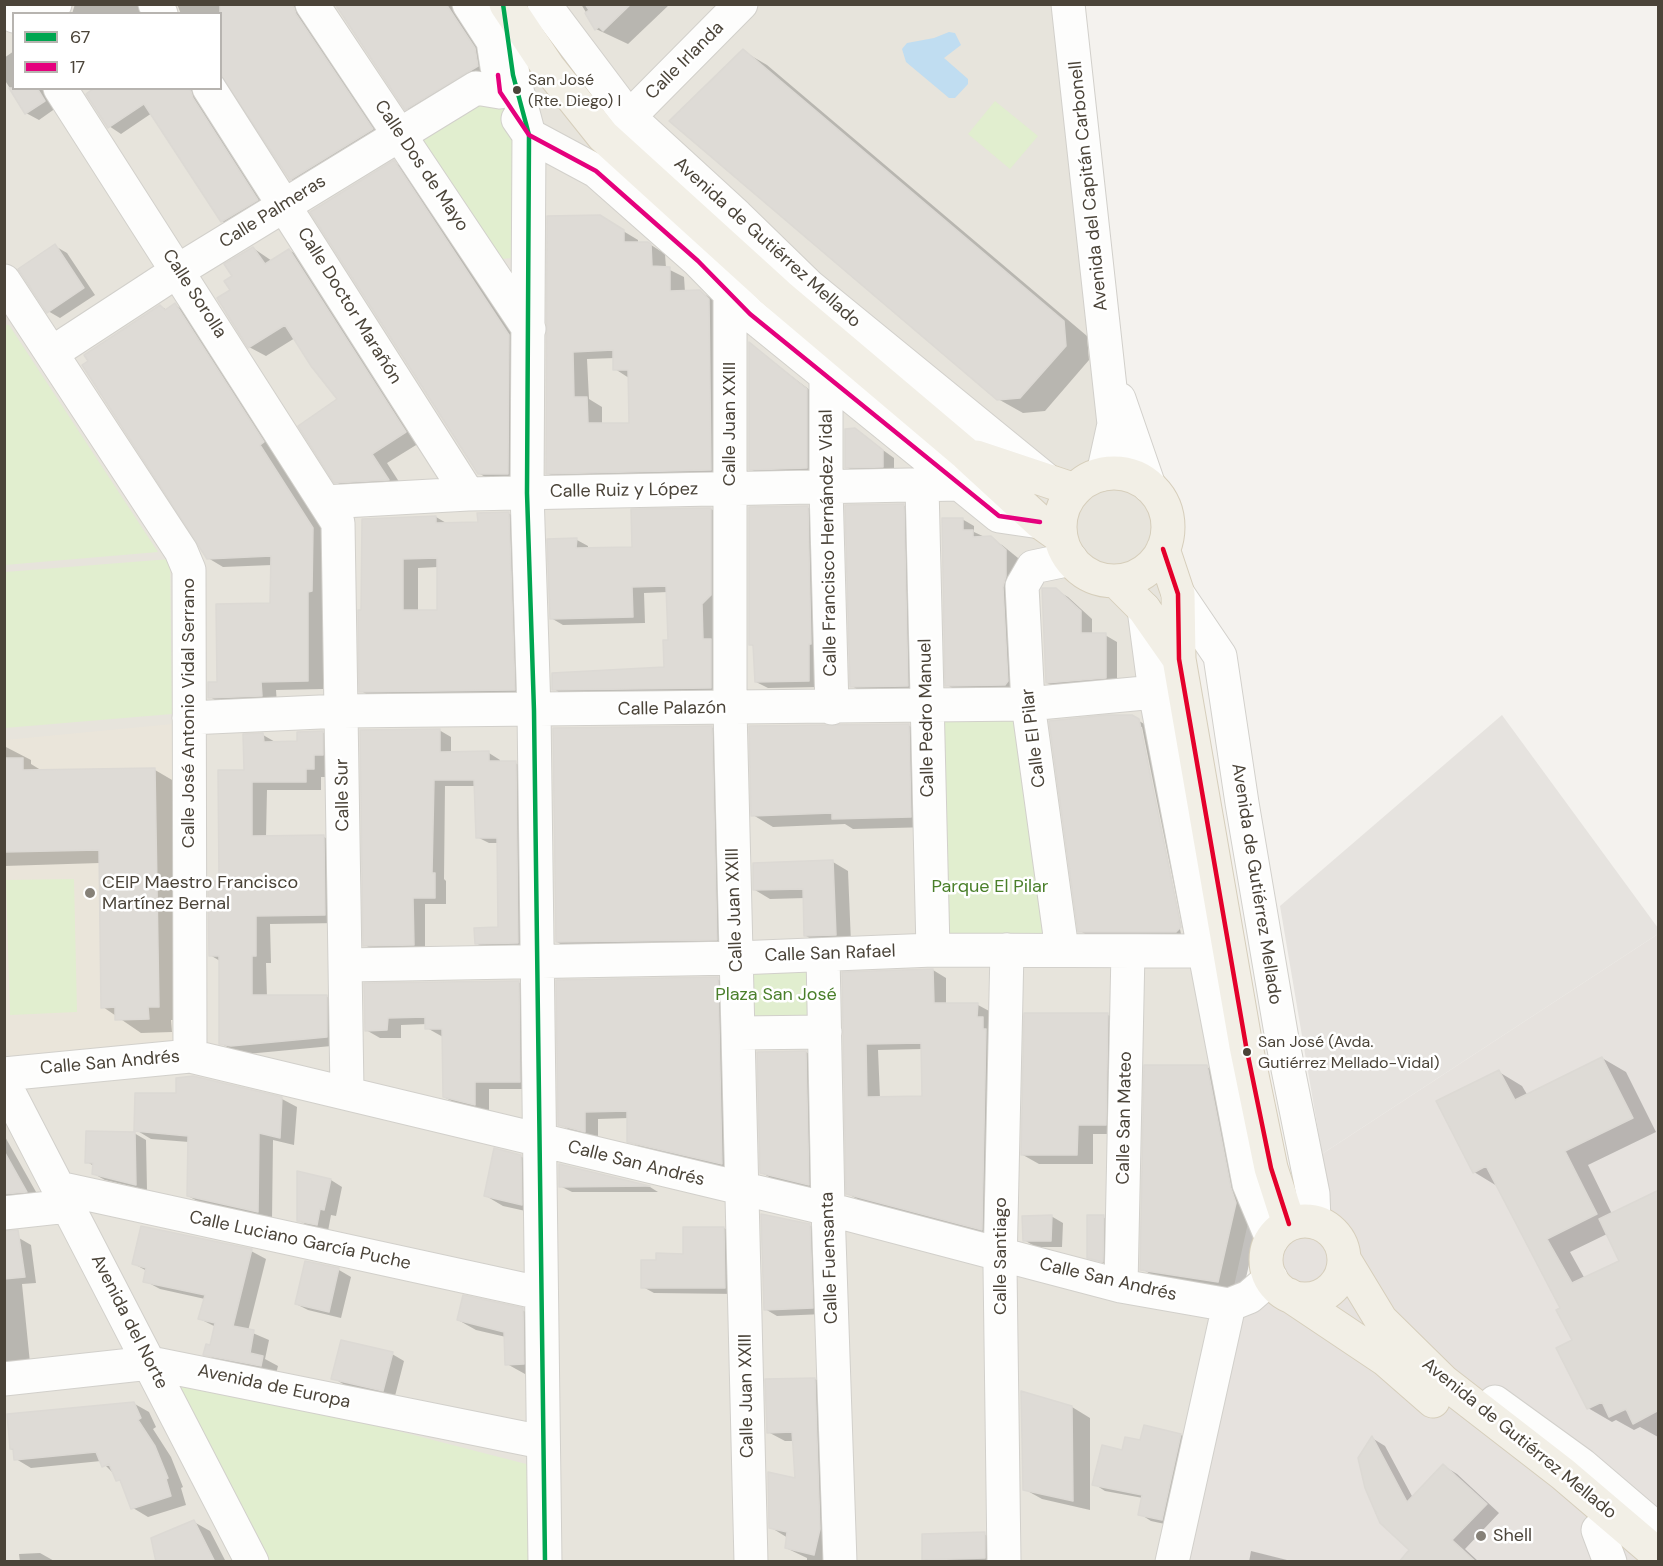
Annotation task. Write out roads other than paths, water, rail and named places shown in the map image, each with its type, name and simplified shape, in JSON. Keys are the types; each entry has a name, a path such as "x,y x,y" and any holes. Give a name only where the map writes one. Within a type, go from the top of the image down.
{"main road":[{"name":"Avenida de Gutiérrez Mellado","path":"505,4 548,67 603,136 962,469 1057,540"},
{"name":"Avenida de Gutiérrez Mellado","path":"962,469 1044,478 1075,490"},
{"path":"1120,473 1135,477 1149,486 1165,508 1167,528 1163,549 1154,563 1137,576 1116,581 1091,576 1057,540 1062,512 1075,490 1088,479 1103,474 1120,473"},
{"name":"Avenida de Gutiérrez Mellado","path":"1163,549 1178,594 1179,658 1246,1046 1271,1168 1292,1228"},
{"path":"1116,581 1144,609 1179,658"},
{"path":"1326,1226 1336,1235 1342,1246 1344,1259 1342,1272 1336,1283 1327,1292 1308,1298 1280,1287 1266,1265 1292,1228 1326,1226"},
{"name":"Avenida de Gutiérrez Mellado","path":"1344,1259 1381,1320 1443,1381 1563,1474 1659,1555"},
{"name":"Avenida de Gutiérrez Mellado","path":"1280,1287 1386,1360 1437,1405 1598,1530 1633,1562"}],"street":[{"name":"Calle Dos de Mayo","path":"312,4 530,329"},
{"name":"Avenida de Gutiérrez Mellado","path":"468,4 493,41 500,92 529,135 596,171 698,261 750,315 826,378 962,469"},
{"path":"505,4 513,75 529,135 530,329 527,494 534,711 538,961 544,1562"},
{"name":"Avenida de Gutiérrez Mellado","path":"544,4 629,117 809,286 1044,478"},
{"name":"Calle Irlanda","path":"629,117 741,4"},
{"name":"Avenida del Capitán Carbonell","path":"1068,4 1109,368"},
{"name":"Calle Palmeras","path":"52,353 179,270 476,88 500,92"},
{"name":"Calle Sorolla","path":"61,90 179,270 325,502"},
{"name":"Calle Doctor Marañón","path":"210,90 468,494"},
{"name":"Calle José Antonio Vidal Serrano","path":"4,281 14,311 52,353 181,551 189,570 190,1056"},
{"name":"Calle Juan XXIII","path":"730,294 730,709 751,1562"},
{"path":"1103,474 1114,424 1109,368"},
{"path":"1109,368 1149,486"},
{"name":"Calle Francisco Hernández Vidal","path":"826,378 826,488 832,708"},
{"name":"Calle Ruiz y López","path":"325,502 468,494 922,486 962,469"},
{"name":"Calle Pedro Manuel","path":"922,486 933,950"},
{"name":"Calle Sur","path":"325,502 338,523 347,1091"},
{"name":"Calle El Pilar","path":"1057,540 1033,567 1022,586 1029,704 1062,950"},
{"name":"Avenida de Gutiérrez Mellado","path":"1178,594 1220,656 1280,1029 1313,1194 1292,1228"},
{"path":"1144,609 1155,692 1249,1184 1292,1228"},
{"name":"Calle Palazón","path":"189,718 342,711 832,708 1029,704 1155,692"},
{"name":"Calle San Rafael","path":"346,965 737,958 933,950 1205,951"},
{"name":"Calle Santiago","path":"1004,1562 1000,1255 1007,950"},
{"name":"Calle San Mateo","path":"1121,1286 1128,951"},
{"name":"Calle Fuensanta","path":"823,955 828,1209 840,1562"},
{"path":"739,1033 825,1032"},
{"name":"Calle San Andrés","path":"4,1074 190,1056 347,1091 539,1140 828,1209 1121,1286 1229,1305"},
{"name":"Avenida del Norte","path":"4,1083 252,1562"},
{"name":"Calle Luciano García Puche","path":"4,1213 64,1197 540,1293"},
{"path":"1172,1562 1229,1305 1280,1287"},
{"path":"1399,1339 1443,1360 1491,1399 1582,1465 1659,1530"},
{"name":"Avenida de Europa","path":"4,1379 150,1363 542,1442"},
{"path":"1598,1530 1610,1562"}],"water":[{"path":"949,32 955,33 961,45 944,58 968,79 968,84 955,98 949,98 906,62 902,49 907,43 934,38"}],"place":[{"name":"San José (Rte. Diego) I","path":"517,90"},
{"name":"CEIP Maestro Francisco Martínez Bernal","path":"90,893"},
{"name":"San José (Avda. Gutiérrez Mellado-Vidal)","path":"1247,1052"},
{"name":"Shell","path":"1481,1536"}],"park label":[{"name":"Parque El Pilar","path":"990,887"},
{"name":"Plaza San José","path":"776,995"}]}
